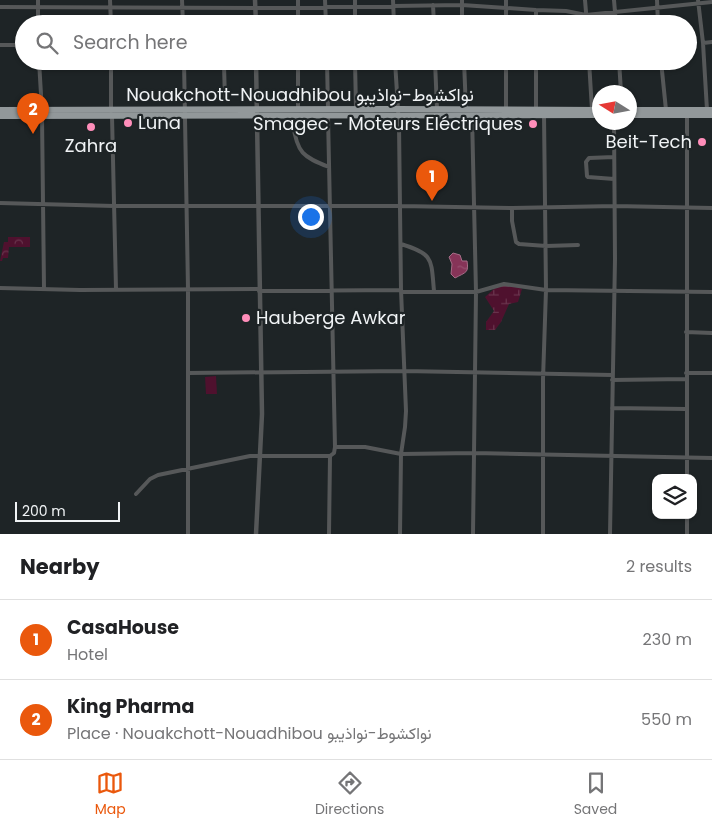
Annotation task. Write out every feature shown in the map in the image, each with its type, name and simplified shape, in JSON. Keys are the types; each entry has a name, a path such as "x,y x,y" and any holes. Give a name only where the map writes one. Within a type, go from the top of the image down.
{"highway":[{"name":"Nouakchott-Nouadhibou نواكشوط-نواذيبو","path":"257,113 298,110 328,113 356,109 472,115 592,115"},
{"name":"Nouakchott-Nouadhibou نواكشوط-نواذيبو","path":"0,110 42,113 328,113 437,110 592,110"},
{"path":"637,110 710,111"},
{"path":"637,115 687,115 710,111"},
{"name":"Nouakchott-Nouadhibou نواكشوط-نواذيبو","path":"0,116 42,113"}],"street":[{"path":"38,0 38,15"},
{"path":"110,0 110,15"},
{"path":"182,0 183,15"},
{"path":"256,0 256,15"},
{"path":"298,0 298,15"},
{"path":"326,0 326,15"},
{"path":"355,0 355,15"},
{"path":"506,0 506,15"},
{"path":"585,0 586,15"},
{"path":"614,0 615,15"},
{"path":"657,0 658,15"},
{"path":"0,7 256,8 355,6 394,2 420,2 433,5 462,2 506,8 566,11 586,15 712,2"},
{"path":"394,2 394,15"},
{"path":"462,2 462,15"},
{"path":"698,2 710,111"},
{"path":"433,5 434,15"},
{"path":"536,10 536,15"},
{"path":"703,43 712,42"},
{"path":"0,45 15,45"},
{"path":"40,70 44,288"},
{"path":"111,70 116,289"},
{"path":"184,70 188,289 188,534"},
{"path":"224,70 225,100"},
{"path":"256,70 262,414 256,534"},
{"path":"298,70 298,110"},
{"path":"327,70 335,447 334,452 330,456 329,534"},
{"path":"355,70 356,109"},
{"path":"396,70 401,206 401,291 405,427 402,454 400,534"},
{"path":"435,70 437,110"},
{"path":"464,70 466,110"},
{"path":"506,70 506,110"},
{"path":"536,70 536,110"},
{"path":"590,70 592,85"},
{"path":"620,70 621,85"},
{"path":"662,70 666,110"},
{"path":"472,115 476,292 473,534"},
{"path":"543,534 543,374 546,290 544,115"},
{"path":"687,115 687,474"},
{"path":"293,124 295,142 302,152 310,159 329,167"},
{"path":"610,534 615,206 614,130"},
{"path":"614,157 589,158 586,162 588,177 614,179"},
{"path":"0,204 712,208"},
{"path":"512,208 516,242 519,244 546,246 578,245"},
{"path":"401,244 418,249 429,258 434,291"},
{"path":"0,288 476,292 504,284 546,290 712,292"},
{"path":"686,332 712,333"},
{"path":"188,373 404,371 686,379"},
{"path":"686,372 712,373"},
{"path":"612,408 686,408"},
{"path":"335,447 365,447 402,454 474,453 544,456 712,458"},
{"path":"136,494 150,479 158,475 240,457 260,455 330,456"},
{"path":"687,519 687,534"}],"green space":[{"path":"8,237 30,237 30,247 9,247 8,258 3,258 0,261 4,242 8,242"},
{"path":"505,285 522,289 518,302 509,304 495,330 486,330 486,322 494,311 485,297 495,288"},
{"path":"216,376 217,394 206,394 205,377"}],"water":[{"path":"453,253 460,255 462,261 467,261 468,265 466,272 455,278 451,274 452,264 449,257"}],"place":[{"name":"Luna","path":"128,123"},
{"name":"Smagec - Moteurs Eléctriques","path":"533,124"},
{"name":"Zahra","path":"91,127"},
{"name":"King Pharma","path":"33,134"},
{"name":"Beit-Tech","path":"702,142"},
{"name":"CasaHouse","path":"432,201"},
{"name":"Hauberge Awkar","path":"246,318"}]}
